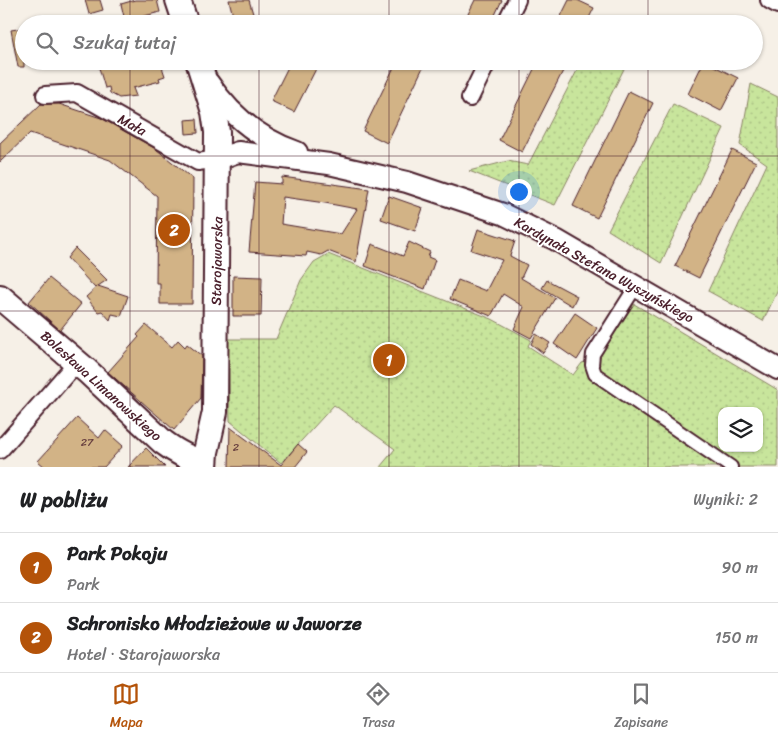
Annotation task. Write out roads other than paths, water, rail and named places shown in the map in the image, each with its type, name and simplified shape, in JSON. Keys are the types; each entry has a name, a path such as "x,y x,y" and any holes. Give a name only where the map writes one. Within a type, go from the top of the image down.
{"main road":[{"path":"178,0 183,15"},
{"name":"Starojaworska","path":"201,70 214,112 218,158 215,412 205,465"},
{"name":"Bolesława Limanowskiego","path":"0,297 77,362 163,442 176,451 205,465"}],"street":[{"path":"510,15 517,0"},
{"path":"769,0 778,5"},
{"path":"201,70 229,110 258,134 280,146 330,164"},
{"path":"470,98 484,70"},
{"name":"Mała","path":"46,95 77,93 198,162 218,158"},
{"name":"Kardynała Stefana Wyszyńskiego","path":"218,158 238,152 330,164 407,182 503,214 556,240 778,369"},
{"path":"636,286 593,354 592,365 595,374 731,467"},
{"path":"0,450 77,362"}],"place":[{"name":"Schronisko Młodzieżowe w Jaworze","path":"174,230"},
{"name":"Park Pokoju","path":"389,360"}]}
